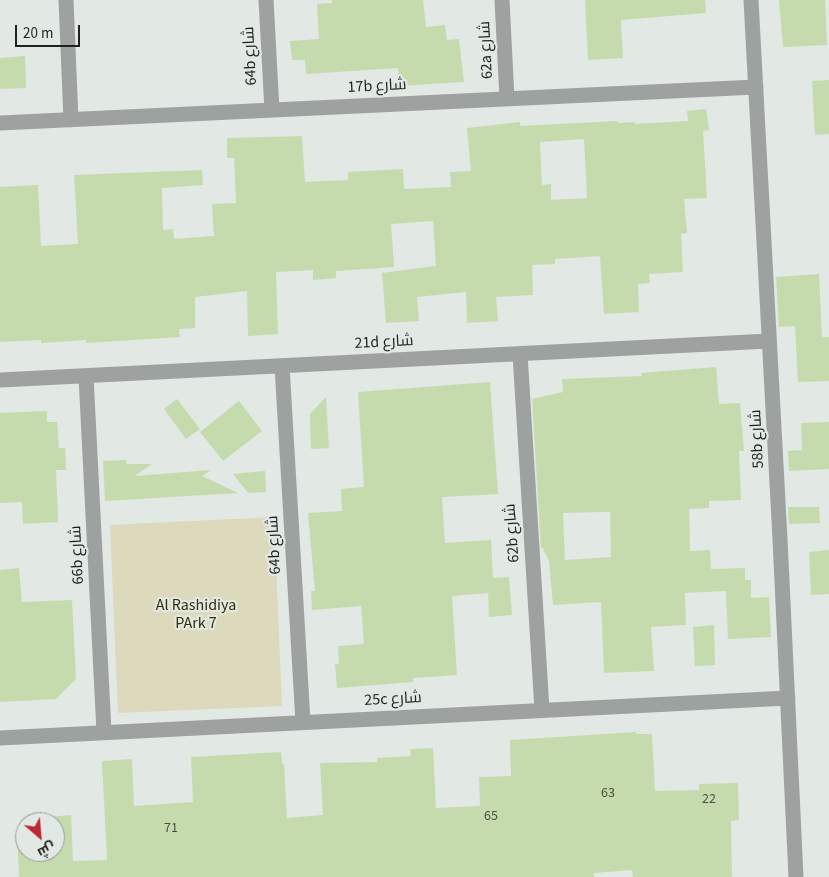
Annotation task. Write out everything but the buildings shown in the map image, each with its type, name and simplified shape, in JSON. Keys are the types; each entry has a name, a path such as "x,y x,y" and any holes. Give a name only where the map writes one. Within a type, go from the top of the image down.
{"street":[{"path":"66,0 71,120"},
{"name":"64b شارع","path":"266,0 272,110"},
{"name":"62a شارع","path":"502,0 507,99"},
{"name":"58b شارع","path":"752,0 796,877"},
{"name":"17b شارع","path":"0,123 756,87"},
{"name":"21d شارع","path":"0,380 769,341"},
{"name":"62b شارع","path":"520,354 542,710"},
{"name":"64b شارع","path":"282,366 303,722"},
{"name":"66b شارع","path":"86,376 104,732"},
{"name":"25c شارع","path":"0,738 788,698"}],"green space":[{"name":"Al Rashidiya PArk 7","path":"274,517 282,706 118,713 110,525"}]}
